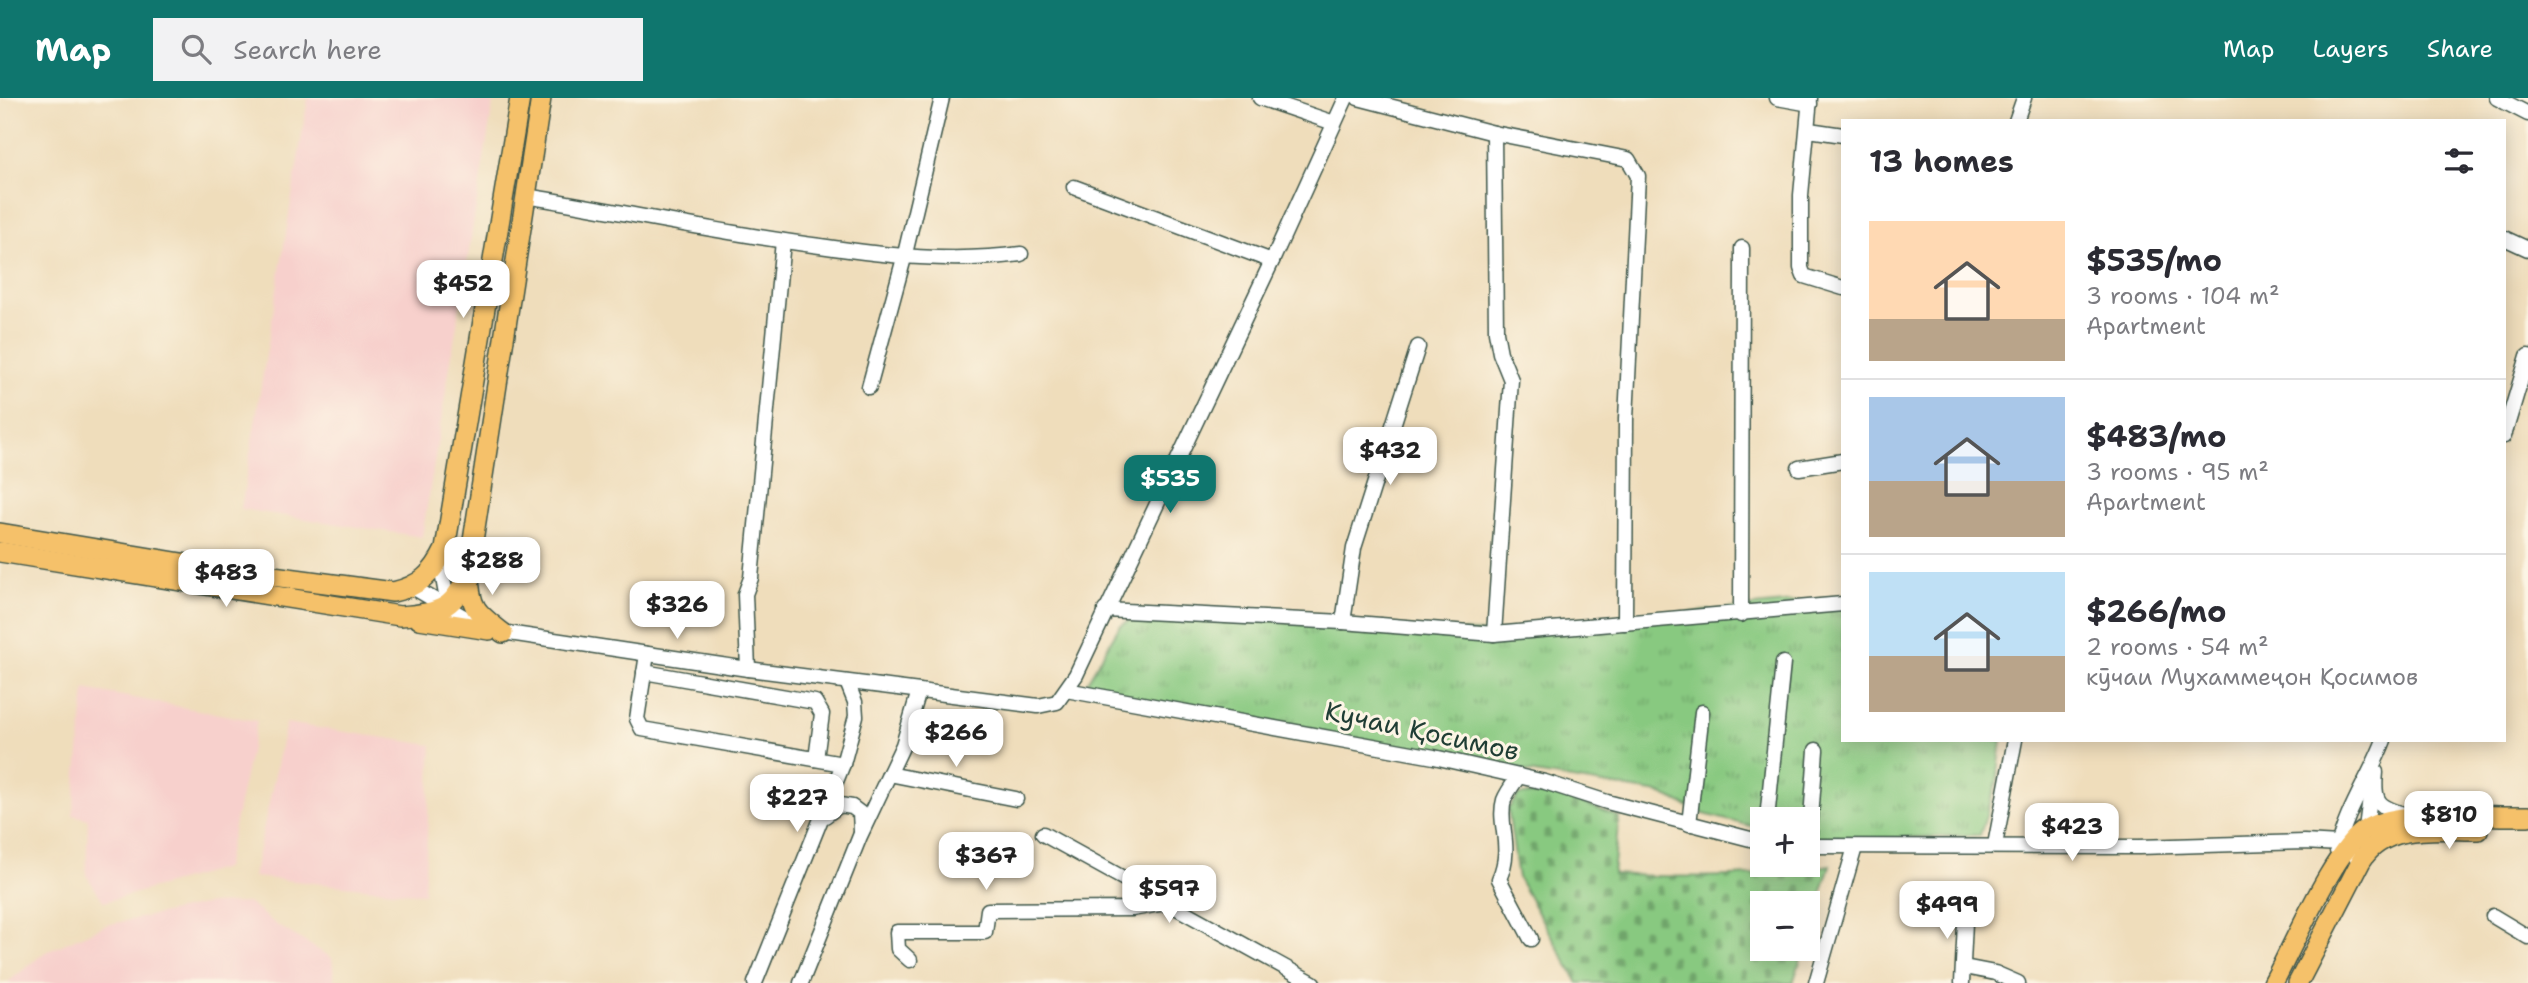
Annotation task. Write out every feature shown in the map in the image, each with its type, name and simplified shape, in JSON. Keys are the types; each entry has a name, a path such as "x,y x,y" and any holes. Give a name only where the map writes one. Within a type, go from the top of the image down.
{"main road":[{"path":"0,533 206,567 393,592 414,587 436,569 445,550 520,98"},
{"path":"400,616 427,614 448,606 462,590 469,567 541,98"},
{"path":"0,552 496,631"},
{"path":"469,567 470,598 478,614 496,631"},
{"path":"2298,983 2301,954 2342,846 2366,828 2384,821 2415,818 2528,817"},
{"path":"2361,861 2366,828"},
{"path":"2273,983 2301,954 2374,843 2403,832 2528,829"}],"street":[{"path":"869,387 904,258 942,98"},
{"path":"1260,98 1334,123"},
{"path":"414,587 496,631 847,682 1038,706 1057,702 1066,690 1272,261 1346,98"},
{"path":"1359,98 1494,133 1628,159 1638,176 1626,419 1625,623"},
{"path":"1777,98 1810,101 1801,195 1801,268 1804,276 1810,279 1841,287"},
{"path":"2017,119 2024,98"},
{"path":"2497,98 2528,114"},
{"path":"1809,130 1841,135"},
{"path":"1494,133 1496,332 1500,353 1511,380 1494,634"},
{"path":"1074,187 1272,261"},
{"path":"526,196 720,233 904,258 947,261 1021,254"},
{"path":"2506,240 2528,249"},
{"path":"748,668 745,594 751,578 783,242"},
{"path":"1741,615 1742,248"},
{"path":"1343,622 1353,548 1418,347"},
{"path":"2506,429 2528,356"},
{"path":"1799,468 1841,461"},
{"path":"445,550 443,579 448,606"},
{"path":"1105,610 1343,622 1494,634 1741,615 1841,604"},
{"path":"647,654 637,719 642,729 843,764"},
{"path":"1768,807 1783,663"},
{"path":"644,672 815,702 822,715 816,759"},
{"path":"755,983 843,764 856,716 856,702 847,682"},
{"name":"Кучаи Қосимов","path":"1066,690 1228,717 1519,776 1750,839"},
{"path":"801,983 860,836 903,745 919,691"},
{"path":"1689,824 1702,712"},
{"path":"1995,845 2015,742"},
{"path":"2366,828 2381,742"},
{"path":"1811,807 1816,750"},
{"path":"2342,846 2375,765"},
{"path":"2375,765 2374,794 2378,802 2388,810 2415,818"},
{"path":"889,774 1016,799"},
{"path":"1519,776 1503,804 1507,844 1499,879 1531,939"},
{"path":"822,818 840,805 852,807 860,813 863,824 860,836"},
{"path":"1043,834 1313,983"},
{"path":"1820,846 2139,847 2304,842 2342,846 2361,861"},
{"path":"1816,983 1855,847"},
{"path":"1962,983 1966,902"},
{"path":"910,960 898,950 897,932 985,932 988,909 1132,909 1166,903"},
{"path":"2493,916 2528,936"},
{"path":"1964,967 1995,973 2018,983"}],"shaded area":[{"path":"308,98 494,98 422,537 241,509"},
{"path":"85,689 257,721 225,868 104,902 86,875 88,819 73,815"},
{"path":"286,723 432,745 424,894 253,877"},
{"path":"248,903 277,925 332,958 335,983 7,983 44,953 106,925 208,904"}],"green space":[{"path":"1841,597 1841,742 2002,742 1997,781 1980,835 1820,841 1820,807 1750,807 1750,826 1704,814 1659,793 1434,757 1083,689 1119,627 1140,612 1489,633"},
{"path":"1559,794 1619,817 1613,874 1820,877 1820,867 1830,865 1820,897 1820,891 1750,891 1750,961 1800,961 1793,983 1578,983 1518,878 1508,809 1519,795"}]}
